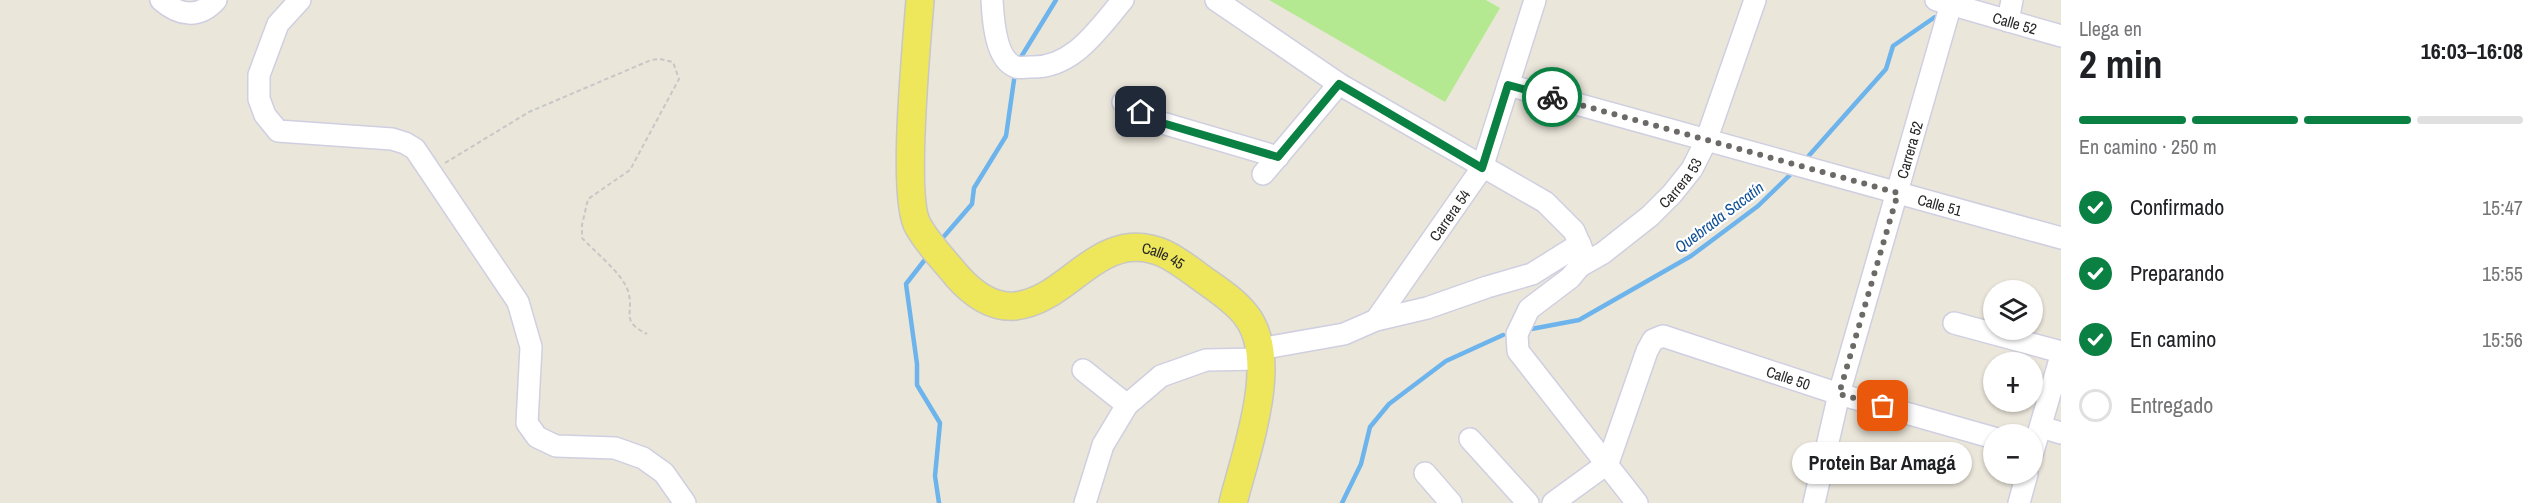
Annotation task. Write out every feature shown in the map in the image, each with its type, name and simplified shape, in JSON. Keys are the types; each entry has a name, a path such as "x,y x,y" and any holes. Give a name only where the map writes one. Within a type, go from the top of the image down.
{"main road":[{"name":"Calle 45","path":"920,0 911,176 911,205 918,226 945,261 977,295 993,303 1011,306 1030,304 1051,293 1114,251 1136,247 1158,249 1174,257 1232,300 1247,315 1256,333 1260,354 1255,415 1233,503"}],"street":[{"path":"161,0 170,8 191,14 210,6 216,0"},
{"path":"300,0 278,24 259,75 259,99 266,115 278,130 392,139 415,149 518,302 531,347 527,423 537,437 556,446 615,448 643,458 664,473 685,503"},
{"path":"992,0 994,34 1007,61 1016,67 1043,68 1067,58 1089,41 1123,0"},
{"path":"1216,0 1339,84 1482,168 1545,202 1574,231 1583,252 1580,266"},
{"name":"Carrera 54","path":"1376,320 1482,168 1535,0"},
{"name":"Carrera 53","path":"1608,463 1518,351 1517,334 1529,309 1570,278 1580,266 1604,253 1650,216 1692,169 1706,141 1755,0"},
{"path":"2008,21 2012,0"},
{"name":"Calle 52","path":"1943,2 2061,36"},
{"name":"Carrera 52","path":"1814,503 1839,394 1898,193 1943,2"},
{"path":"1263,174 1339,84"},
{"name":"Calle 51","path":"1508,85 2061,238"},
{"path":"1123,102 1159,122 1278,157"},
{"path":"1085,503 1103,445 1127,405 1161,376 1206,360 1260,354 1344,334 1376,320 1427,308 1532,274 1580,244"},
{"path":"1954,322 2061,354 2042,424"},
{"name":"Calle 50","path":"1608,463 1653,340 1663,336 1839,394 1983,435"},
{"path":"1083,370 1127,405"},
{"path":"2043,428 2061,433"},
{"path":"1470,439 1528,503"},
{"path":"1553,503 1608,463 1637,503"},
{"path":"1425,473 1451,503"},
{"path":"2019,503 2024,484"}],"path":[{"path":"430,172 529,112 651,60 660,59 673,62 679,79 630,170 588,198 582,225 582,238 621,279 628,291 629,318 633,326 647,334"}],"green space":[{"path":"1269,0 1486,0 1500,8 1445,102"}],"waterway":[{"path":"1018,62 1056,0"},
{"name":"Quebrada Sacatín","path":"1805,160 1886,69 1893,46 1935,17"},
{"path":"940,241 972,204 974,188 1006,136 1015,73"},
{"name":"Quebrada Sacatín","path":"1526,330 1579,320 1691,256 1758,206 1793,172"},
{"path":"927,257 906,284 917,364 917,385 940,423 935,476 939,503"},
{"name":"Quebrada Sacatín","path":"1342,503 1361,464 1370,427 1389,404 1446,361 1503,335"}],"way so far":[{"path":"1552,97 1898,193 1839,394 1883,406"}],"place":[{"name":"Protein Bar Amagá","path":"1883,406"}],"route":[{"path":"1141,112 1159,122 1278,157 1339,84 1482,168 1508,85 1552,97"}]}
